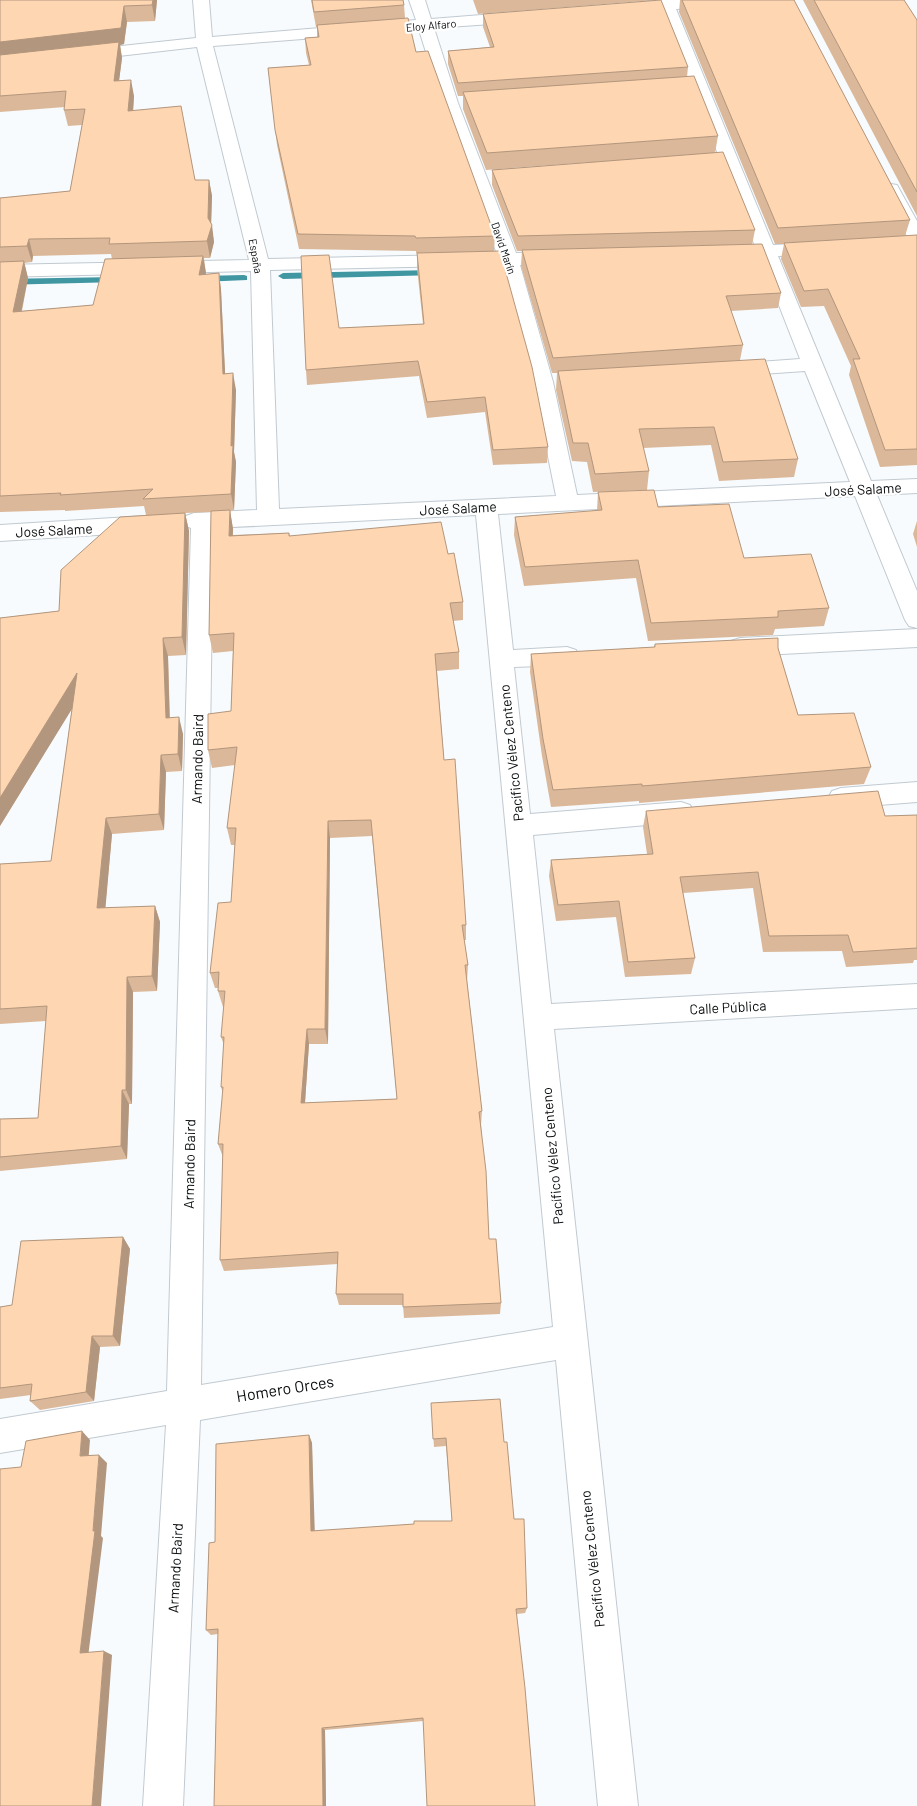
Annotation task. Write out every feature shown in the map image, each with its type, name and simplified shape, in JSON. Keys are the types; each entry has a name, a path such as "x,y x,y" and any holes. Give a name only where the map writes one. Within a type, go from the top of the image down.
{"street":[{"name":"España","path":"201,0 204,42 260,265 268,518"},
{"name":"David Marín","path":"416,0 450,103 553,381 568,504"},
{"path":"608,9 665,3 743,0"},
{"path":"665,3 699,86 719,160 767,252 917,620"},
{"name":"Eloy Alfaro","path":"68,57 204,42 425,26 535,15"},
{"path":"679,87 699,86"},
{"path":"450,103 470,101"},
{"path":"478,178 498,176"},
{"path":"885,177 917,238"},
{"path":"707,254 842,248"},
{"path":"0,271 579,258"},
{"path":"716,371 813,364"},
{"name":"José Salame","path":"0,533 180,522 917,486"},
{"name":"Pacífico Vélez Centeno","path":"486,507 569,1341 618,1806"},
{"name":"Armando Baird","path":"163,1806 184,1404 180,522"},
{"path":"719,648 917,638"},
{"path":"502,659 590,654"},
{"path":"820,800 917,792"},
{"path":"518,826 703,810"},
{"name":"Calle Pública","path":"538,1018 917,996"},
{"name":"Homero Orces","path":"0,1436 569,1341"}],"building":[{"path":"0,0 153,0 152,5 124,6 121,28 0,42"},
{"path":"312,0 403,0 404,5 314,12"},
{"path":"661,0 688,67 458,83 448,51 494,47 483,14"},
{"path":"682,0 794,0 910,220 778,228"},
{"path":"814,0 904,0 917,20 917,192"},
{"path":"408,18 416,52 428,51 495,236 416,238 415,236 298,234 275,130 268,68 311,65 305,38 319,37 317,25"},
{"path":"119,42 114,81 131,80 128,111 181,106 195,180 209,180 208,218 212,225 207,241 109,244 110,238 29,239 27,246 0,247 0,198 70,191 85,109 64,110 66,91 0,96 0,55"},
{"path":"694,76 718,136 487,153 463,92"},
{"path":"723,152 755,230 518,236 492,170"},
{"path":"917,235 917,449 885,450 853,359 860,359 828,289 804,291 784,243"},
{"path":"762,244 781,293 726,296 743,345 553,358 522,250"},
{"path":"500,251 532,367 548,447 493,450 485,397 427,402 418,361 306,370 301,256 329,255 339,328 424,324 417,253"},
{"path":"203,256 199,275 219,273 223,374 233,373 231,494 143,499 153,489 60,495 61,493 0,496 0,262 24,261 13,312 93,305 105,259"},
{"path":"765,359 798,459 723,462 714,427 639,429 649,471 595,474 588,443 573,443 558,371"},
{"path":"654,490 658,507 729,504 744,558 811,554 829,608 778,611 778,617 651,623 638,560 525,567 515,517 602,510 598,492"},
{"path":"230,510 229,536 289,533 289,536 441,522 448,554 454,553 463,602 450,603 459,652 435,654 444,760 455,759 466,925 462,925 468,965 465,965 482,1111 479,1112 486,1171 489,1239 496,1239 501,1303 403,1307 403,1294 336,1294 338,1252 220,1260 223,1144 218,1144 223,1087 221,1087 224,1037 221,1037 225,991 218,991 219,972 210,973 218,903 231,902 236,828 227,828 237,747 208,750 208,714 231,711 234,633 209,635 211,511","holes":["371,820 397,1099 301,1103 307,1029 325,1029 328,821"]},
{"path":"185,513 182,637 163,638 166,718 179,717 178,754 161,755 159,814 106,818 97,908 155,906 152,976 127,977 126,1090 122,1090 121,1146 0,1157 0,1119 38,1118 47,1006 0,1009 0,864 51,861 77,673 0,798 0,618 59,611 61,570 120,517"},
{"path":"778,638 778,648 798,715 854,713 871,767 642,786 642,784 553,790 543,739 531,654 655,647 655,644"},
{"path":"878,791 885,816 917,815 917,948 853,952 848,935 769,936 758,872 680,877 695,958 628,962 619,901 558,905 551,860 653,854 646,811"},
{"path":"123,1237 113,1336 92,1336 86,1392 30,1401 32,1384 0,1388 0,1307 12,1305 21,1241"},
{"path":"500,1399 504,1442 507,1442 514,1519 524,1519 527,1608 516,1609 535,1806 427,1806 423,1718 322,1728 323,1806 214,1806 218,1629 206,1630 209,1543 215,1542 216,1444 309,1435 311,1531 414,1524 414,1521 452,1521 446,1438 433,1439 431,1403"},
{"path":"82,1431 80,1456 99,1455 93,1531 95,1531 80,1653 104,1651 92,1806 0,1806 0,1469 21,1467 26,1441"}],"waterway":[{"path":"283,276 435,273"},
{"path":"201,279 244,278"},
{"path":"0,282 117,280"}]}
